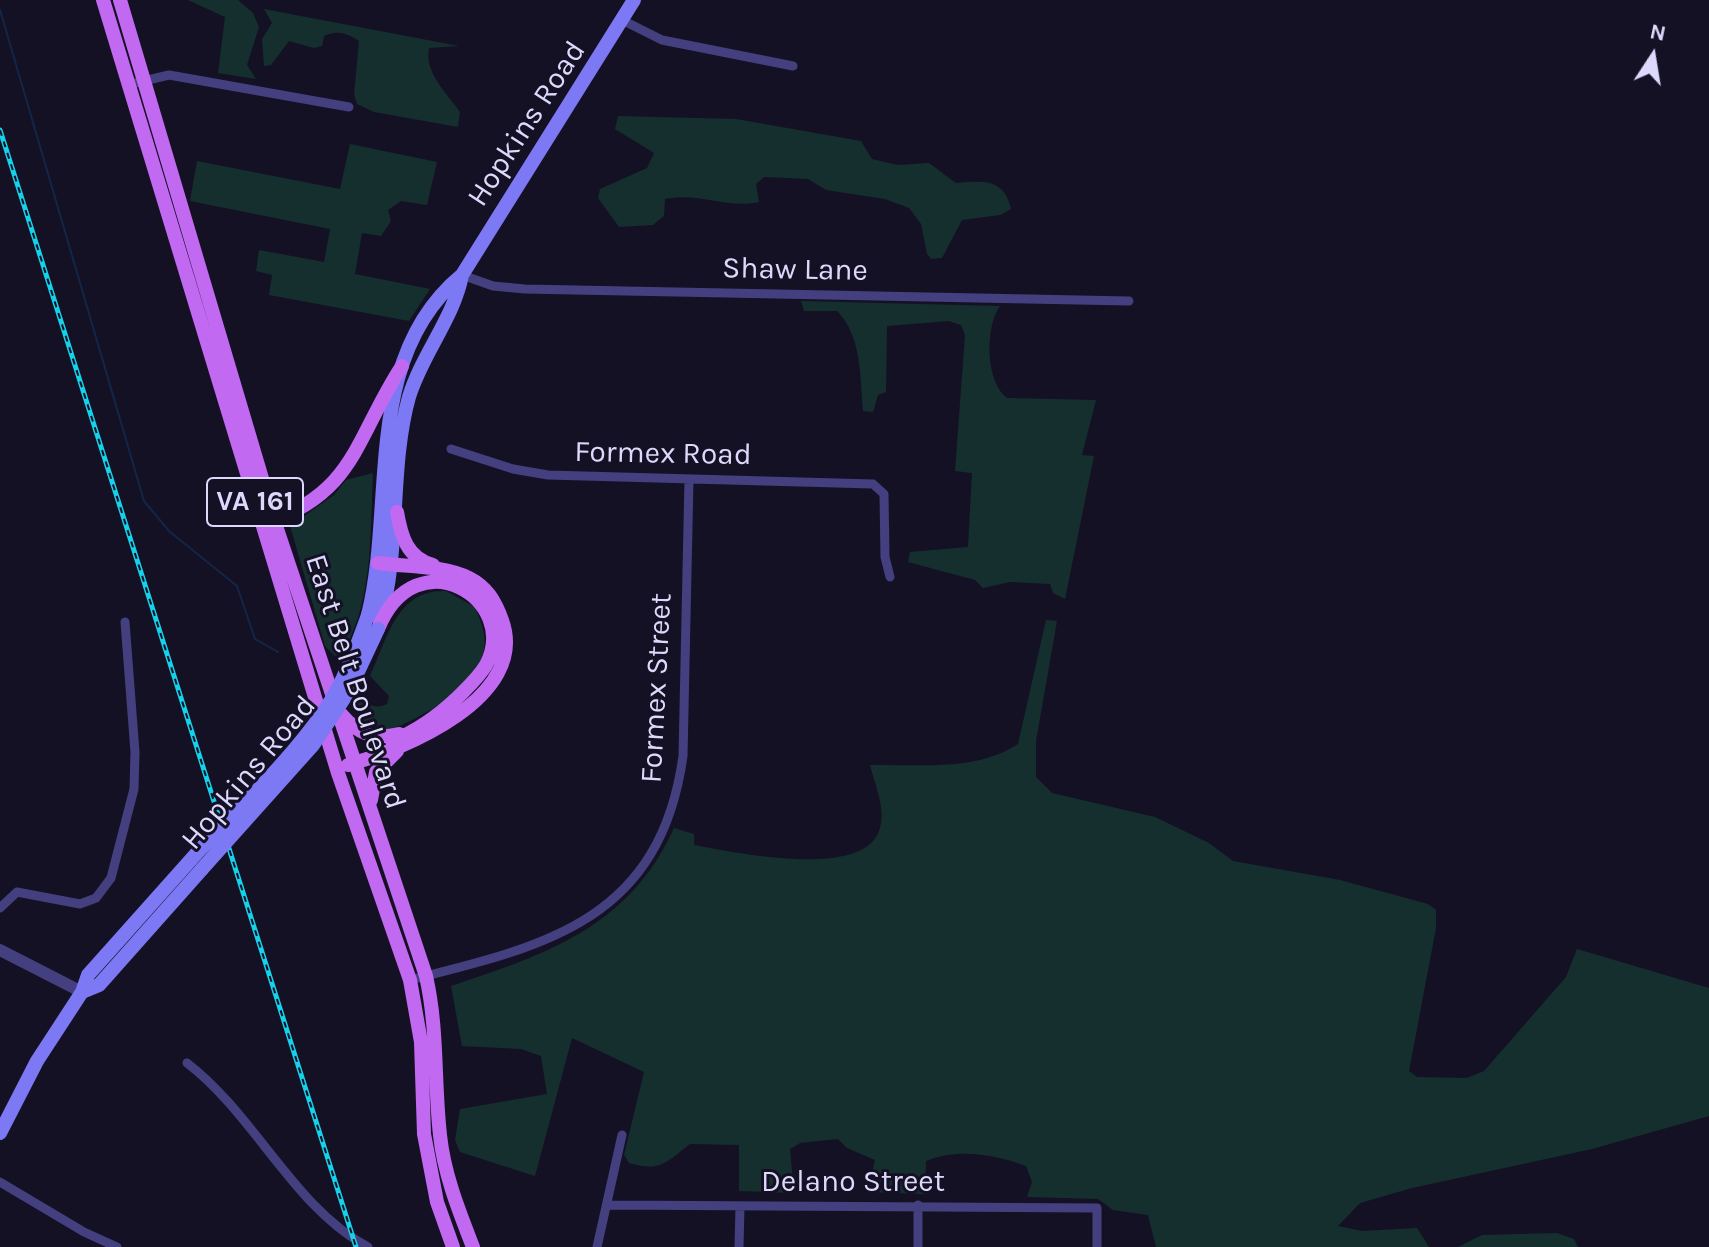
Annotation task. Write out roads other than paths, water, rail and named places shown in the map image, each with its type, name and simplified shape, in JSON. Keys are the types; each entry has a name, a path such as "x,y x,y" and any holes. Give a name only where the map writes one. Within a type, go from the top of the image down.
{"main road":[{"name":"East Belt Boulevard","path":"103,0 138,82"},
{"name":"East Belt Boulevard","path":"120,0 138,82 268,522 336,769 410,980 421,1042 424,1134 437,1202 453,1247"},
{"name":"Hopkins Road","path":"82,992 99,985 313,745 349,691 378,629 385,564 385,440 402,366 446,288 462,275 624,21 634,0"},
{"name":"Hopkins Road","path":"0,1133 37,1061 82,992 88,975 284,760 325,710 356,650 385,564 397,512 400,453 409,397 425,355 458,297 462,275"},
{"path":"268,522 300,510 339,479 380,399 402,366"},
{"path":"336,769 437,730 468,707 495,676 505,649 505,627 493,598 482,586 415,557 404,542 397,512"},
{"name":"East Belt Boulevard","path":"268,522 336,708 426,976 437,1032 440,1136 457,1207 473,1247"},
{"path":"385,564 455,574"},
{"path":"370,809 376,772 478,677 490,652 491,626 476,598 450,583 439,582 409,588 398,596 389,605 378,629"},
{"path":"336,708 353,727 369,736 413,737"}],"street":[{"path":"624,21 648,37 793,66"},
{"path":"138,82 169,75 349,107"},
{"name":"Shaw Lane","path":"462,275 493,286 525,289 1129,301"},
{"name":"Formex Road","path":"451,449 513,469 548,475 877,486 885,499 885,557 890,577"},
{"name":"Formex Street","path":"410,980 514,953 569,931 617,895 654,847 671,808 683,756 689,479"},
{"path":"0,908 17,892 69,902 90,902 104,891 111,878 134,789 135,752 125,622"},
{"path":"0,950 82,992"},
{"path":"187,1063 238,1109 321,1211 339,1229 368,1247"},
{"path":"597,1247 609,1205 622,1135"},
{"path":"0,1182 84,1232 117,1247"},
{"name":"Delano Street","path":"609,1205 1097,1208 1097,1247"},
{"path":"918,1205 918,1247"},
{"path":"739,1247 740,1206"}],"waterway":[{"path":"0,10 144,501 169,531 237,586 255,639 278,652"}],"railway":[{"path":"0,130 356,1247"}]}
